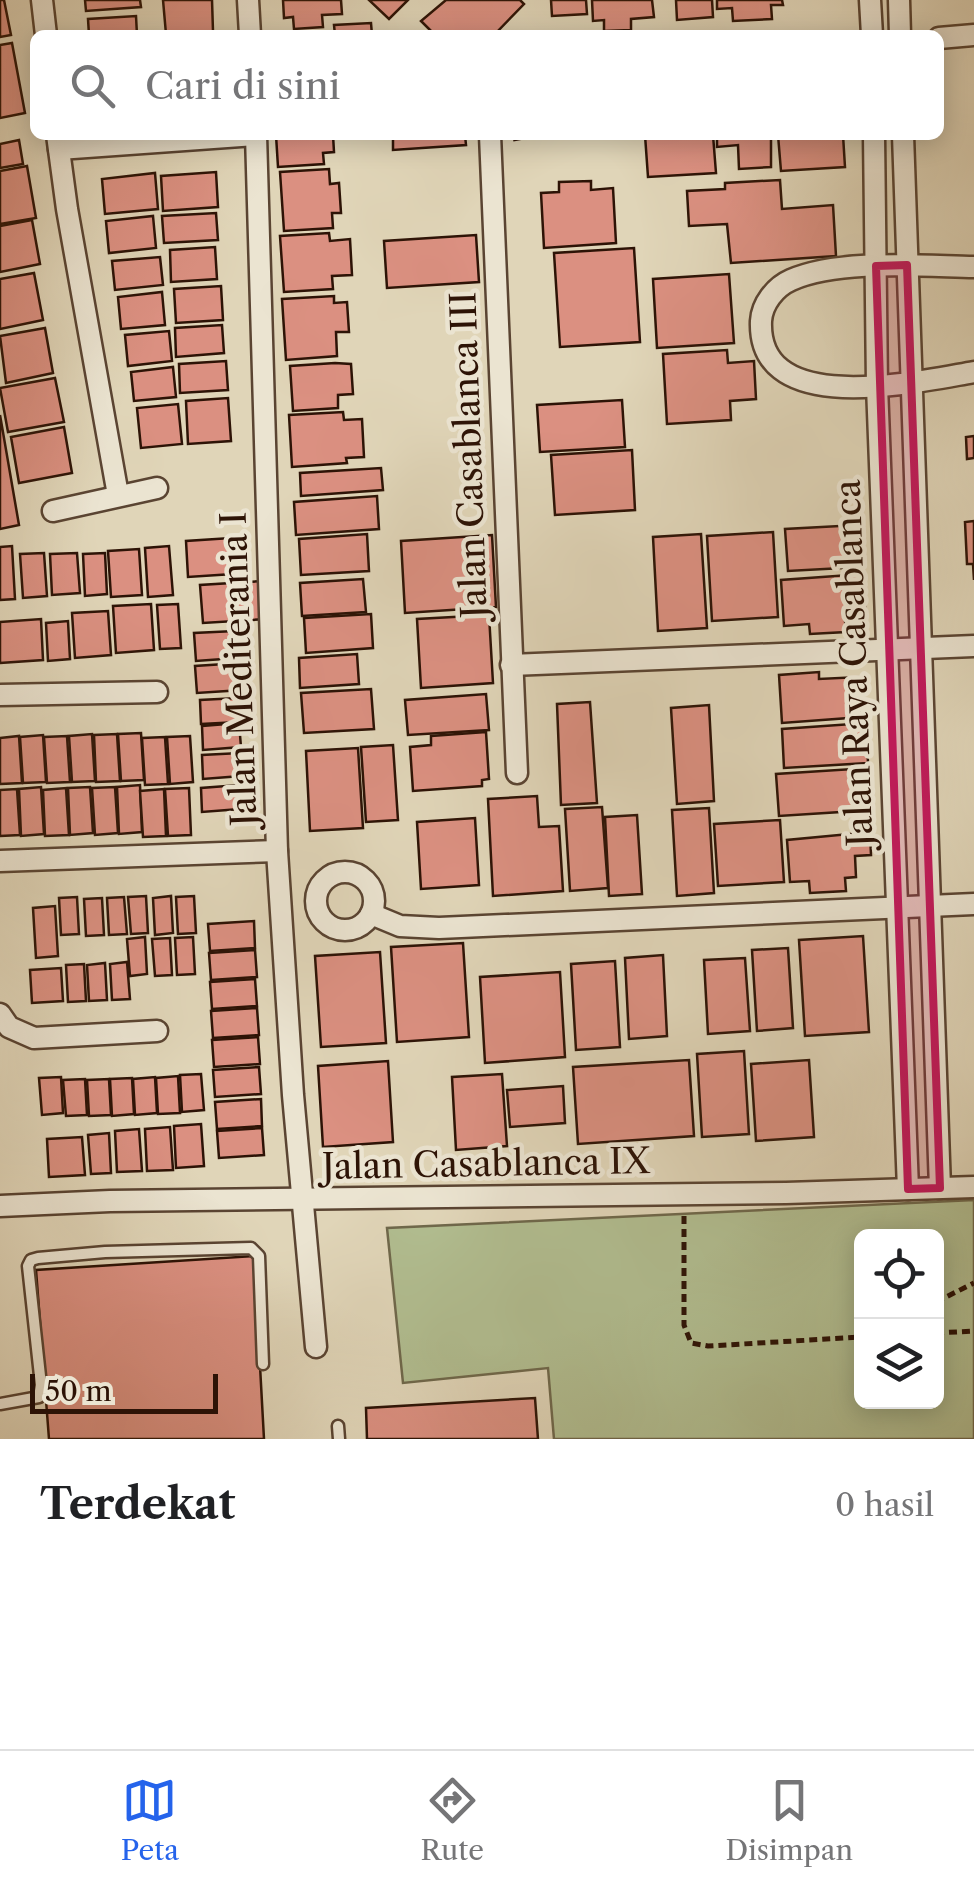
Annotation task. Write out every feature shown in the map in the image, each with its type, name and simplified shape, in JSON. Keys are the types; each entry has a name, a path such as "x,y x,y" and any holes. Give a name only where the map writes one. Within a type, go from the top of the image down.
{"street":[{"path":"42,0 45,30"},
{"path":"248,0 250,30"},
{"path":"870,0 872,30"},
{"path":"899,0 900,30"},
{"path":"944,38 974,35"},
{"path":"114,140 58,142 118,495"},
{"name":"Jalan Mediterania I","path":"255,140 278,851 316,1347"},
{"name":"Jalan Casablanca III","path":"490,140 516,773"},
{"name":"Jalan Raya Casablanca","path":"874,140 876,386 908,1189"},
{"name":"Jalan Raya Casablanca","path":"903,140 940,1188"},
{"path":"974,267 876,266 810,273 786,282 771,294 761,316 762,341 772,364 788,378 820,385 876,386 974,372"},
{"path":"53,510 157,488"},
{"path":"511,665 974,646"},
{"path":"0,695 157,692"},
{"path":"0,860 278,851"},
{"path":"372,914 400,926 439,928 974,904"},
{"path":"0,1014 9,1027 34,1038 157,1031"},
{"name":"Jalan Casablanca IX","path":"0,1206 974,1186"}],"lane":[{"path":"0,1404 39,1397 42,1385 28,1266 38,1258 251,1248 259,1256 263,1364"},
{"path":"338,1426 339,1439"}],"path":[{"path":"684,1194 684,1325 691,1343 708,1346 854,1337"},
{"path":"944,1298 974,1283"},
{"path":"944,1333 974,1331"}],"highlighted area":[{"path":"907,265 940,1188 908,1189 876,266"}],"green space":[{"path":"974,1200 974,1439 554,1439 548,1368 403,1383 387,1228"}],"building":[{"path":"0,0 4,0 11,35 0,37"},
{"path":"85,0 140,0 141,7 86,11"},
{"path":"163,0 212,0 213,30 166,30"},
{"path":"283,0 341,0 342,14 322,15 323,27 294,29 293,17 284,18"},
{"path":"369,0 408,0 389,19"},
{"path":"446,0 520,0 524,4 499,30 430,30 421,21"},
{"path":"551,0 586,0 587,14 552,16"},
{"path":"592,0 652,0 654,17 631,19 631,30 604,30 604,20 593,21"},
{"path":"676,0 712,0 713,17 677,20"},
{"path":"717,0 782,0 783,5 771,5 772,19 733,21 732,8 717,9"},
{"path":"136,16 137,30 89,30 88,19"},
{"path":"371,23 372,30 334,30 334,25"},
{"path":"12,43 25,113 0,118 0,45"},
{"path":"19,140 23,164 0,168 0,144"},
{"path":"276,140 333,140 334,152 323,153 324,164 278,167"},
{"path":"393,140 466,140 466,145 393,150"},
{"path":"645,140 713,140 716,173 648,177"},
{"path":"717,140 771,140 771,167 739,169 738,145 717,147"},
{"path":"778,140 843,140 845,167 781,171"},
{"path":"27,166 36,218 0,224 0,171"},
{"path":"329,169 330,184 339,183 341,213 332,213 333,228 284,231 280,172"},
{"path":"216,172 218,207 163,211 161,176"},
{"path":"155,173 158,209 105,214 102,179"},
{"path":"780,180 782,209 833,205 836,256 731,263 727,224 689,226 687,191 725,189 725,183"},
{"path":"591,181 591,190 613,188 616,243 544,248 541,193 559,192 559,182"},
{"path":"216,213 218,240 164,243 162,216"},
{"path":"153,216 156,248 109,253 106,221"},
{"path":"32,220 40,264 0,272 0,226"},
{"path":"329,233 330,241 350,239 352,275 332,276 333,289 284,292 280,236"},
{"path":"476,235 479,282 387,288 384,241"},
{"path":"215,247 217,279 171,282 170,250"},
{"path":"634,248 640,342 560,347 554,253"},
{"path":"160,257 163,285 115,290 112,261"},
{"path":"34,273 43,320 0,329 0,279"},
{"path":"729,274 734,343 657,348 653,279"},
{"path":"221,286 223,320 176,323 174,289"},
{"path":"162,292 165,325 121,329 118,297"},
{"path":"334,296 334,303 347,302 349,332 336,332 337,356 286,360 282,299"},
{"path":"222,325 224,353 176,357 175,328"},
{"path":"45,328 53,373 6,383 0,336"},
{"path":"169,331 172,361 128,366 125,335"},
{"path":"727,350 728,363 754,361 756,399 730,401 731,420 667,424 663,354"},
{"path":"226,361 228,390 180,393 179,364"},
{"path":"351,364 353,394 338,395 338,408 293,411 290,366"},
{"path":"173,367 176,397 134,401 131,372"},
{"path":"55,378 64,422 8,432 0,388"},
{"path":"228,398 231,441 188,444 186,401"},
{"path":"622,400 625,447 540,452 537,405"},
{"path":"178,404 182,444 141,448 137,408"},
{"path":"343,412 344,420 362,419 364,457 346,458 347,463 292,467 289,415"},
{"path":"0,415 19,525 0,529"},
{"path":"64,427 72,473 19,483 11,437"},
{"path":"974,436 974,458 967,459 966,437"},
{"path":"632,450 635,510 555,515 551,455"},
{"path":"381,468 383,490 301,496 300,473"},
{"path":"377,496 379,529 296,535 294,502"},
{"path":"974,521 974,580 973,564 967,564 965,522"},
{"path":"858,525 861,567 788,571 785,529"},
{"path":"773,532 778,617 712,621 707,536"},
{"path":"367,534 369,571 301,575 299,539"},
{"path":"701,534 707,628 658,631 653,537"},
{"path":"492,535 496,607 405,613 401,541"},
{"path":"246,537 248,573 188,577 186,541"},
{"path":"12,546 15,599 0,600 0,547"},
{"path":"169,546 173,595 148,597 145,548"},
{"path":"139,549 142,595 111,597 108,551"},
{"path":"44,553 47,596 23,598 20,554"},
{"path":"77,553 80,593 52,595 50,554"},
{"path":"105,553 107,594 85,596 83,554"},
{"path":"863,574 866,620 845,621 846,632 810,634 809,624 784,626 781,580"},
{"path":"363,579 366,612 302,616 300,583"},
{"path":"263,581 266,619 203,623 200,585"},
{"path":"151,604 154,650 116,653 113,606"},
{"path":"178,604 181,648 160,649 157,605"},
{"path":"108,611 111,655 75,658 72,613"},
{"path":"371,614 373,648 306,653 304,618"},
{"path":"489,615 493,683 421,688 417,619"},
{"path":"41,619 43,660 0,663 0,622"},
{"path":"68,621 70,659 48,661 46,623"},
{"path":"235,631 237,658 196,661 194,633"},
{"path":"357,654 359,684 300,688 299,658"},
{"path":"240,663 242,690 197,693 195,666"},
{"path":"819,672 819,679 860,677 862,717 782,723 779,675"},
{"path":"371,689 374,729 304,733 301,693"},
{"path":"486,694 489,730 408,735 405,700"},
{"path":"238,698 239,722 201,724 200,700"},
{"path":"590,702 597,803 561,805 557,704"},
{"path":"709,705 714,801 677,804 671,708"},
{"path":"239,723 241,747 203,750 202,726"},
{"path":"866,723 868,763 784,768 782,729"},
{"path":"486,732 489,779 482,780 482,786 413,791 410,747 431,745 431,736"},
{"path":"141,733 144,780 121,781 118,734"},
{"path":"92,734 95,781 72,782 69,736"},
{"path":"117,734 120,781 96,782 94,735"},
{"path":"43,735 46,782 23,783 20,737"},
{"path":"19,736 22,783 0,784 0,738"},
{"path":"67,736 70,782 47,783 44,737"},
{"path":"190,736 193,782 170,784 167,737"},
{"path":"165,737 168,784 145,785 142,738"},
{"path":"393,745 398,820 366,822 361,747"},
{"path":"358,748 363,828 310,831 306,751"},
{"path":"240,753 241,776 203,779 202,755"},
{"path":"853,769 856,811 779,816 776,774"},
{"path":"140,785 142,832 119,834 117,787"},
{"path":"239,785 240,809 202,812 201,788"},
{"path":"41,787 44,834 21,836 19,789"},
{"path":"90,787 93,833 70,835 68,788"},
{"path":"115,787 118,833 95,835 92,788"},
{"path":"66,788 69,835 45,836 43,790"},
{"path":"189,788 191,835 168,836 165,789"},
{"path":"17,789 20,835 0,836 0,790"},
{"path":"164,789 166,836 143,837 140,791"},
{"path":"537,796 539,827 559,826 563,891 493,896 488,799"},
{"path":"602,807 608,888 570,891 565,809"},
{"path":"709,808 714,893 677,896 672,810"},
{"path":"637,815 642,894 609,896 605,817"},
{"path":"475,818 479,885 421,889 417,822"},
{"path":"780,820 784,882 718,886 714,824"},
{"path":"870,832 871,855 855,856 856,877 845,878 846,891 810,893 809,881 790,882 787,840"},
{"path":"146,896 148,933 131,934 128,897"},
{"path":"171,896 173,933 155,935 153,898"},
{"path":"194,896 196,933 178,934 176,897"},
{"path":"77,897 79,934 61,935 59,898"},
{"path":"124,897 127,934 109,935 107,898"},
{"path":"102,898 104,935 86,936 84,899"},
{"path":"55,906 58,956 36,958 33,908"},
{"path":"254,921 255,948 210,951 208,924"},
{"path":"863,936 869,1032 805,1036 799,940"},
{"path":"145,937 147,974 130,976 127,939"},
{"path":"193,937 195,974 177,975 175,938"},
{"path":"170,938 172,975 155,976 152,939"},
{"path":"463,943 469,1037 397,1042 391,947"},
{"path":"788,948 793,1028 757,1031 752,950"},
{"path":"255,950 257,977 211,980 209,953"},
{"path":"380,952 386,1043 321,1047 315,956"},
{"path":"663,955 667,1036 629,1039 625,958"},
{"path":"745,958 750,1031 708,1034 704,960"},
{"path":"615,961 620,1047 576,1050 571,964"},
{"path":"127,962 130,999 112,1000 110,964"},
{"path":"105,963 107,1000 89,1001 87,965"},
{"path":"84,964 86,1001 68,1002 66,965"},
{"path":"61,968 63,1001 32,1003 30,970"},
{"path":"560,972 565,1057 485,1063 480,977"},
{"path":"255,979 257,1006 212,1009 210,982"},
{"path":"257,1008 259,1035 213,1038 211,1011"},
{"path":"258,1037 260,1064 214,1067 212,1040"},
{"path":"744,1051 749,1134 702,1137 697,1054"},
{"path":"689,1060 694,1136 578,1144 573,1067"},
{"path":"809,1060 814,1137 756,1141 751,1064"},
{"path":"388,1061 393,1142 323,1147 318,1066"},
{"path":"259,1067 261,1094 215,1097 213,1070"},
{"path":"201,1074 204,1110 182,1112 180,1075"},
{"path":"502,1074 507,1146 456,1150 452,1077"},
{"path":"178,1076 180,1113 158,1114 156,1078"},
{"path":"61,1077 63,1113 42,1115 39,1078"},
{"path":"155,1077 157,1113 135,1115 133,1079"},
{"path":"132,1078 134,1114 112,1116 110,1079"},
{"path":"85,1079 87,1115 66,1116 63,1080"},
{"path":"109,1079 111,1115 89,1116 87,1080"},
{"path":"563,1086 565,1123 510,1127 507,1090"},
{"path":"261,1099 262,1126 217,1129 215,1102"},
{"path":"201,1124 204,1166 176,1168 174,1126"},
{"path":"170,1127 173,1170 147,1171 145,1129"},
{"path":"262,1128 264,1155 219,1158 217,1131"},
{"path":"139,1129 142,1171 117,1172 115,1131"},
{"path":"109,1133 111,1173 91,1174 88,1135"},
{"path":"82,1137 85,1175 49,1177 47,1139"},
{"path":"254,1256 264,1439 49,1439 36,1270"},
{"path":"535,1398 538,1439 367,1439 366,1408"}]}
